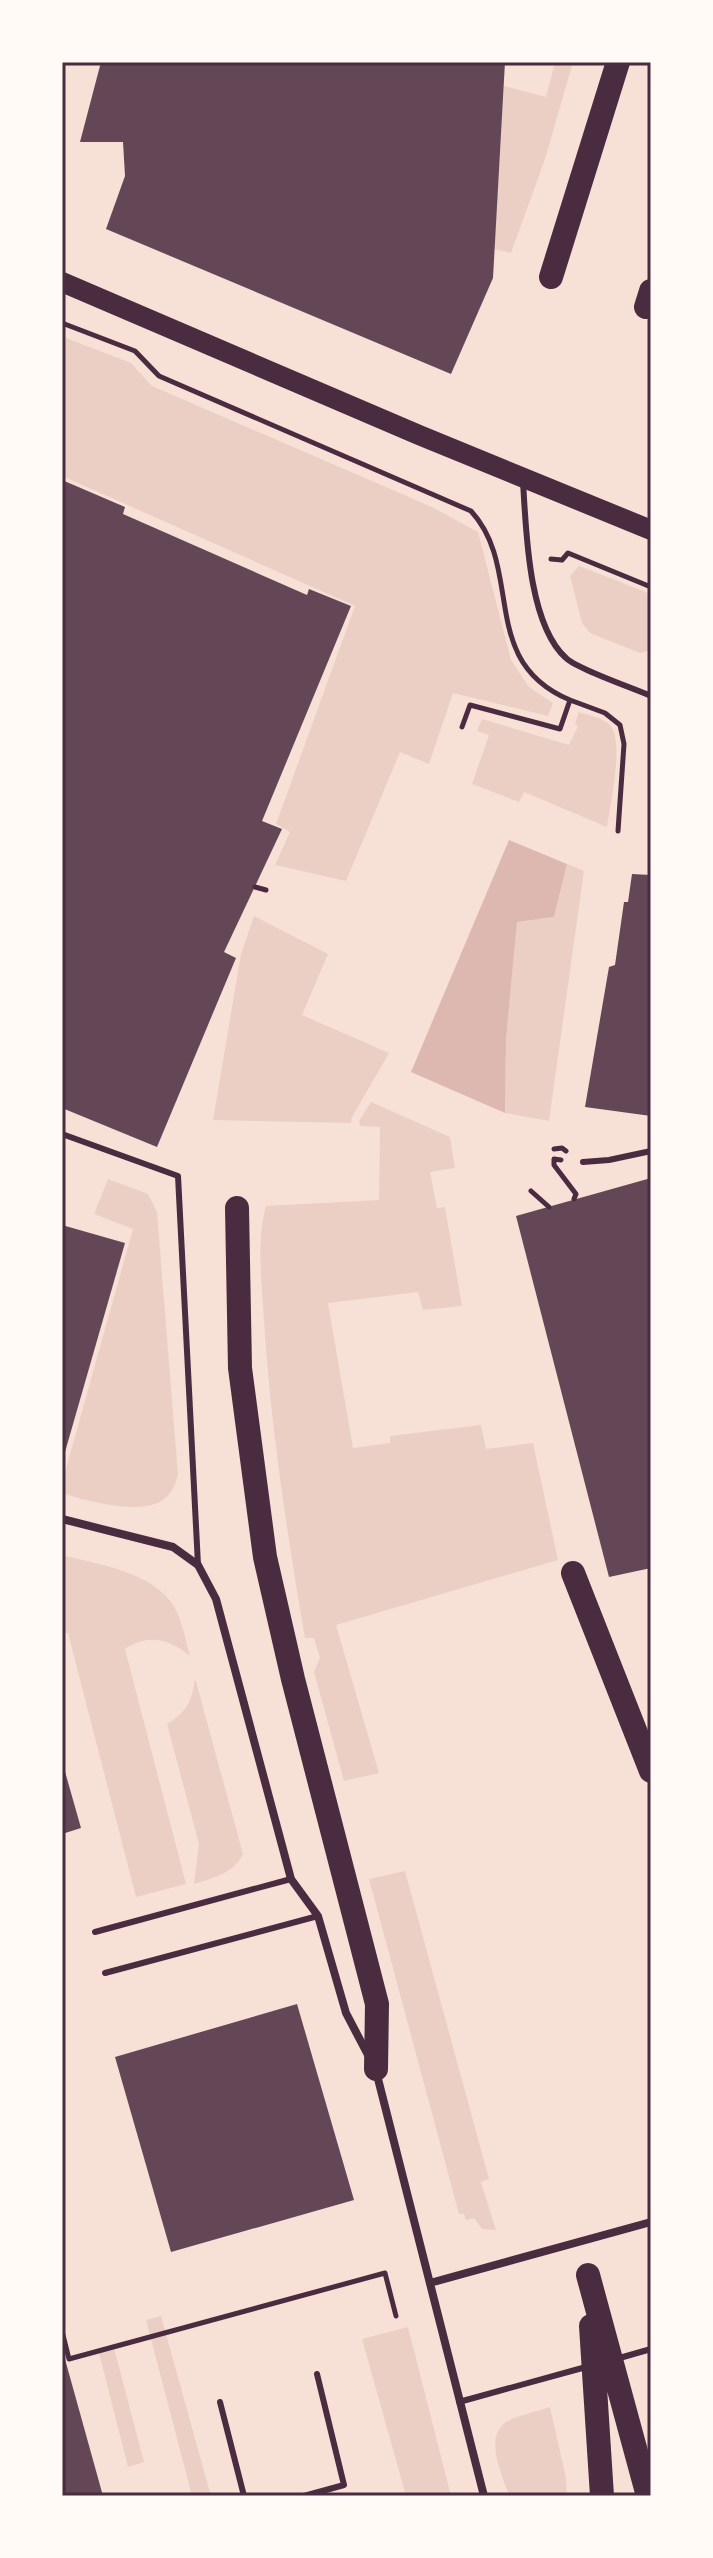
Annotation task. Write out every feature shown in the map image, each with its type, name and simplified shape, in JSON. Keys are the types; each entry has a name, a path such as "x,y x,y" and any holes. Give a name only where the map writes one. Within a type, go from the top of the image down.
{"highway":[{"path":"551,277 618,62"},
{"path":"237,1208 240,1368 265,1557 293,1679 377,2004 376,2069"},
{"path":"573,1573 651,1771"},
{"path":"602,2496 588,2275 648,2496"}],"main road":[{"path":"62,282 651,530"}],"street":[{"path":"62,1519 173,1547 198,1565 216,1599 291,1879 318,1916 346,2013 376,2069 484,2496"},
{"path":"430,2283 651,2222"}],"lane":[{"path":"522,477 529,570 549,637 567,660 651,696"},
{"path":"62,1134 178,1176 198,1565"},
{"path":"583,1162 651,1151"},
{"path":"95,1932 291,1879"},
{"path":"105,1973 318,1916"},
{"path":"459,2402 651,2349"},
{"path":"304,2496 344,2485 317,2374"},
{"path":"220,2402 244,2496"}],"path":[{"path":"62,323 135,351 159,376 471,511 485,527 516,653 531,677 551,693 605,713 620,725 624,744 618,831"},
{"path":"494,555 562,560 568,553 651,587"},
{"path":"462,727 470,705 560,729 570,700"},
{"path":"255,887 266,890"},
{"path":"531,1191 549,1207"},
{"path":"62,2331 69,2359 385,2273 396,2316"}],"shaded area":[{"path":"555,62 573,62 545,159 511,253 494,249 504,86 546,97"},
{"path":"66,338 131,363 152,386 432,507 478,532 511,660 529,687 553,703 548,716 453,693 429,764 400,752 346,881 275,865 290,832 276,824 355,606 62,476 62,352"},
{"path":"579,566 651,594 651,650 640,653 590,633 582,623 570,576"},
{"path":"579,712 608,723 616,742 607,827 524,792 519,802 472,784 489,735 477,731 482,719 569,745 578,726 575,724"},
{"path":"509,840 567,864 554,917 517,922 506,1039 505,1113 411,1072"},
{"path":"567,864 584,871 549,1121 505,1113 506,1039 517,922 554,917"},
{"path":"254,916 328,954 302,1015 389,1053 351,1123 213,1120 241,954"},
{"path":"371,1102 450,1137 455,1168 430,1172 437,1208 445,1207 462,1306 423,1310 418,1292 328,1303 353,1448 390,1443 390,1436 481,1425 486,1449 533,1443 558,1560 336,1625 379,1773 344,1781 314,1672 320,1658 314,1638 305,1638 292,1559 271,1401 260,1249 266,1206 379,1200 380,1127 360,1126 359,1121"},
{"path":"108,1179 148,1194 157,1212 178,1475 164,1499 140,1507 98,1503 62,1493 62,1483 133,1229 94,1214"},
{"path":"62,1555 121,1570 149,1583 171,1602 181,1621 190,1656 175,1645 159,1640 142,1641 125,1649 186,1884 136,1897 68,1633 62,1633"},
{"path":"195,1678 243,1854 229,1870 194,1884 199,1844 167,1724 187,1705"},
{"path":"405,1871 489,2179 481,2182 496,2230 482,2229 474,2218 466,2220 464,2214 459,2214 369,1879"},
{"path":"161,2316 211,2496 192,2496 146,2320"},
{"path":"408,2327 451,2496 406,2496 362,2339"},
{"path":"114,2348 144,2462 128,2467 99,2353"},
{"path":"550,2407 567,2496 509,2496 495,2447 499,2429 506,2422"}],"building":[{"path":"101,62 505,62 493,278 451,374 106,229 125,176 123,142 80,142"},
{"path":"62,480 125,507 123,514 307,595 309,589 351,606 262,821 282,829 224,952 236,958 157,1147 62,1108"},
{"path":"632,874 651,875 651,1116 585,1107 609,967 615,965 624,902 628,902"},
{"path":"651,1178 651,1568 609,1577 516,1216"},
{"path":"62,1225 125,1243 63,1459 62,1459"},
{"path":"62,1761 81,1828 62,1834"},
{"path":"297,2004 354,2200 171,2252 115,2057"},
{"path":"63,2352 103,2496 62,2496"}]}
